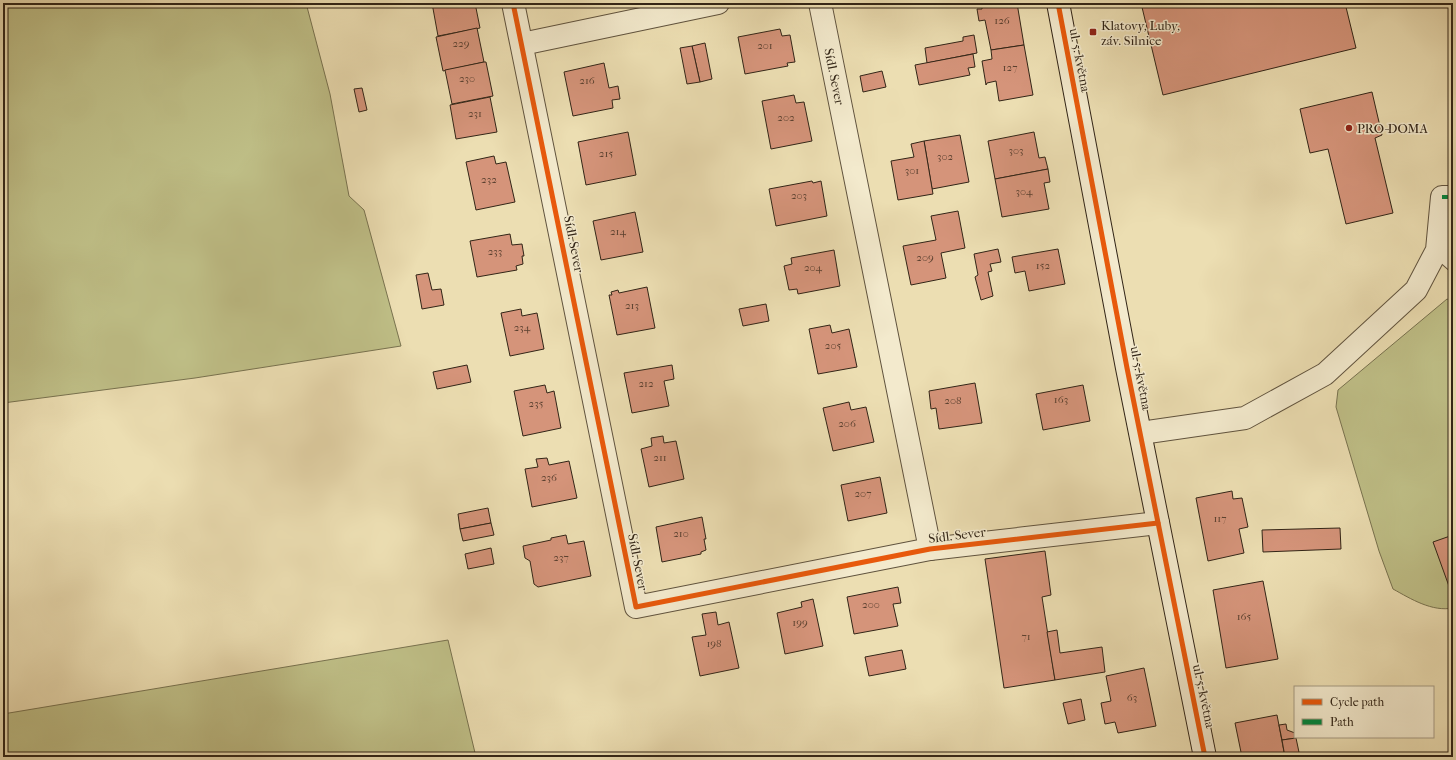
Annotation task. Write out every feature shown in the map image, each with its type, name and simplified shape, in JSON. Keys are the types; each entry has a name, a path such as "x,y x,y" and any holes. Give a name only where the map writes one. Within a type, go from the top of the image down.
{"street":[{"name":"Sídl. Sever","path":"513,3 636,607 930,549 1158,523"},
{"path":"522,44 718,3"},
{"name":"Sídl. Sever","path":"820,3 930,549"},
{"name":"ul. 5. května","path":"1058,3 1127,368 1205,757"},
{"path":"1141,433 1245,418 1325,374 1416,290 1437,250 1442,197 1453,197"}],"lane":[{"path":"1437,250 1453,264"}],"green space":[{"path":"3,3 306,3 330,94 349,196 364,210 401,346 195,378 3,403"},
{"path":"1447,299 1453,301 1453,608 1445,609 1422,604 1393,589 1379,551 1336,407 1338,390"},
{"path":"448,640 476,757 3,757 3,714"}],"building":[{"path":"432,3 475,3 480,28 438,36"},
{"path":"982,3 1017,3 1024,45 991,50 985,20 979,21 977,9 982,9"},
{"path":"1141,3 1345,3 1356,48 1163,95"},
{"path":"477,28 484,62 443,71 436,37"},
{"path":"780,29 782,36 790,35 795,62 787,63 788,66 745,74 738,37"},
{"path":"974,35 977,53 927,63 925,48 963,41 963,37"},
{"path":"705,43 712,79 700,82 692,46"},
{"path":"1024,45 1033,95 999,101 996,81 987,83 986,85 982,61 992,59 991,50"},
{"path":"692,46 700,82 687,84 680,48"},
{"path":"973,54 975,67 968,68 970,75 919,85 915,65"},
{"path":"486,62 493,96 452,104 445,70"},
{"path":"604,63 609,88 618,86 620,99 612,100 613,108 573,116 564,72"},
{"path":"882,71 886,87 863,92 860,76"},
{"path":"362,88 367,110 359,112 354,89"},
{"path":"1372,92 1382,135 1375,138 1393,213 1346,224 1328,149 1310,153 1300,109"},
{"path":"794,95 796,103 804,102 812,141 771,149 762,101"},
{"path":"490,97 497,132 456,139 450,105"},
{"path":"628,132 636,175 586,185 578,142"},
{"path":"1034,132 1039,158 1045,157 1048,169 995,179 988,141"},
{"path":"960,135 969,182 932,189 924,141"},
{"path":"924,141 933,194 898,200 891,161 914,157 911,144"},
{"path":"494,156 496,164 506,162 515,202 476,210 466,162"},
{"path":"1048,169 1050,182 1044,183 1049,209 1002,217 995,179"},
{"path":"812,181 813,183 821,181 827,216 776,226 769,189"},
{"path":"958,211 965,248 941,253 946,278 911,285 903,246 936,240 931,216"},
{"path":"635,212 643,252 601,260 593,221"},
{"path":"510,234 512,245 522,244 524,256 522,256 523,264 516,266 517,270 477,277 470,241"},
{"path":"998,249 1001,262 990,264 992,271 988,272 993,296 981,300 975,277 978,275 974,254"},
{"path":"1058,249 1065,284 1029,291 1025,271 1015,273 1012,257"},
{"path":"834,250 840,286 798,294 797,289 789,290 784,266 792,264 791,258"},
{"path":"428,273 432,290 441,289 444,305 422,309 416,275"},
{"path":"647,287 655,328 617,335 609,295 612,295 611,292 618,290 619,293"},
{"path":"766,304 769,321 743,326 739,309"},
{"path":"521,309 522,316 537,313 544,349 510,356 501,313"},
{"path":"830,325 832,333 849,329 857,367 818,374 809,329"},
{"path":"467,365 471,382 437,389 433,372"},
{"path":"672,365 674,379 664,381 669,406 632,413 624,373"},
{"path":"975,383 982,423 939,429 936,408 931,409 929,391"},
{"path":"545,385 547,393 554,391 561,428 523,436 514,391"},
{"path":"1083,385 1090,421 1043,430 1036,394"},
{"path":"849,402 851,410 866,407 874,442 833,451 823,408"},
{"path":"663,436 664,443 676,441 684,479 649,487 641,449 652,446 651,438"},
{"path":"547,458 549,465 569,461 577,498 532,507 525,469 538,467 536,459"},
{"path":"880,477 887,513 848,521 841,485"},
{"path":"1232,491 1233,499 1242,498 1248,527 1239,529 1244,553 1208,561 1196,498"},
{"path":"488,508 491,523 460,529 458,514"},
{"path":"702,517 706,539 704,539 706,550 701,552 701,554 662,562 656,527"},
{"path":"491,523 494,535 463,541 460,529"},
{"path":"1340,528 1341,549 1263,552 1262,530"},
{"path":"566,535 568,544 584,541 591,576 538,587 534,584 530,561 525,558 523,546"},
{"path":"1453,535 1453,588 1450,589 1433,542"},
{"path":"491,548 494,564 468,569 465,554"},
{"path":"1045,551 1051,595 1042,597 1055,680 1004,688 985,559"},
{"path":"1263,581 1278,659 1226,668 1213,590"},
{"path":"898,587 901,603 893,604 898,626 854,634 847,597"},
{"path":"813,599 823,646 785,654 777,613 802,607 801,602"},
{"path":"716,612 718,625 729,622 739,668 700,676 692,637 706,635 702,614"},
{"path":"1057,630 1060,653 1102,647 1105,672 1055,680 1047,632"},
{"path":"902,650 906,669 869,676 865,657"},
{"path":"1144,668 1156,726 1118,733 1115,722 1105,724 1101,703 1111,701 1106,676"},
{"path":"1081,699 1085,720 1068,724 1063,703"},
{"path":"1277,715 1285,757 1242,757 1235,723"},
{"path":"1286,724 1287,730 1294,733 1294,738 1296,738 1282,740 1279,725"},
{"path":"1296,738 1300,757 1285,757 1282,740"}],"marked path":[{"path":"1442,197 1453,197"}],"cycle path":[{"path":"513,3 636,607 930,549 1158,523"},
{"path":"1058,3 1127,368 1205,757"}],"place":[{"name":"Klatovy, Luby, záv. Silnice","path":"1093,32"},
{"name":"PRO-DOMA","path":"1349,128"}]}
